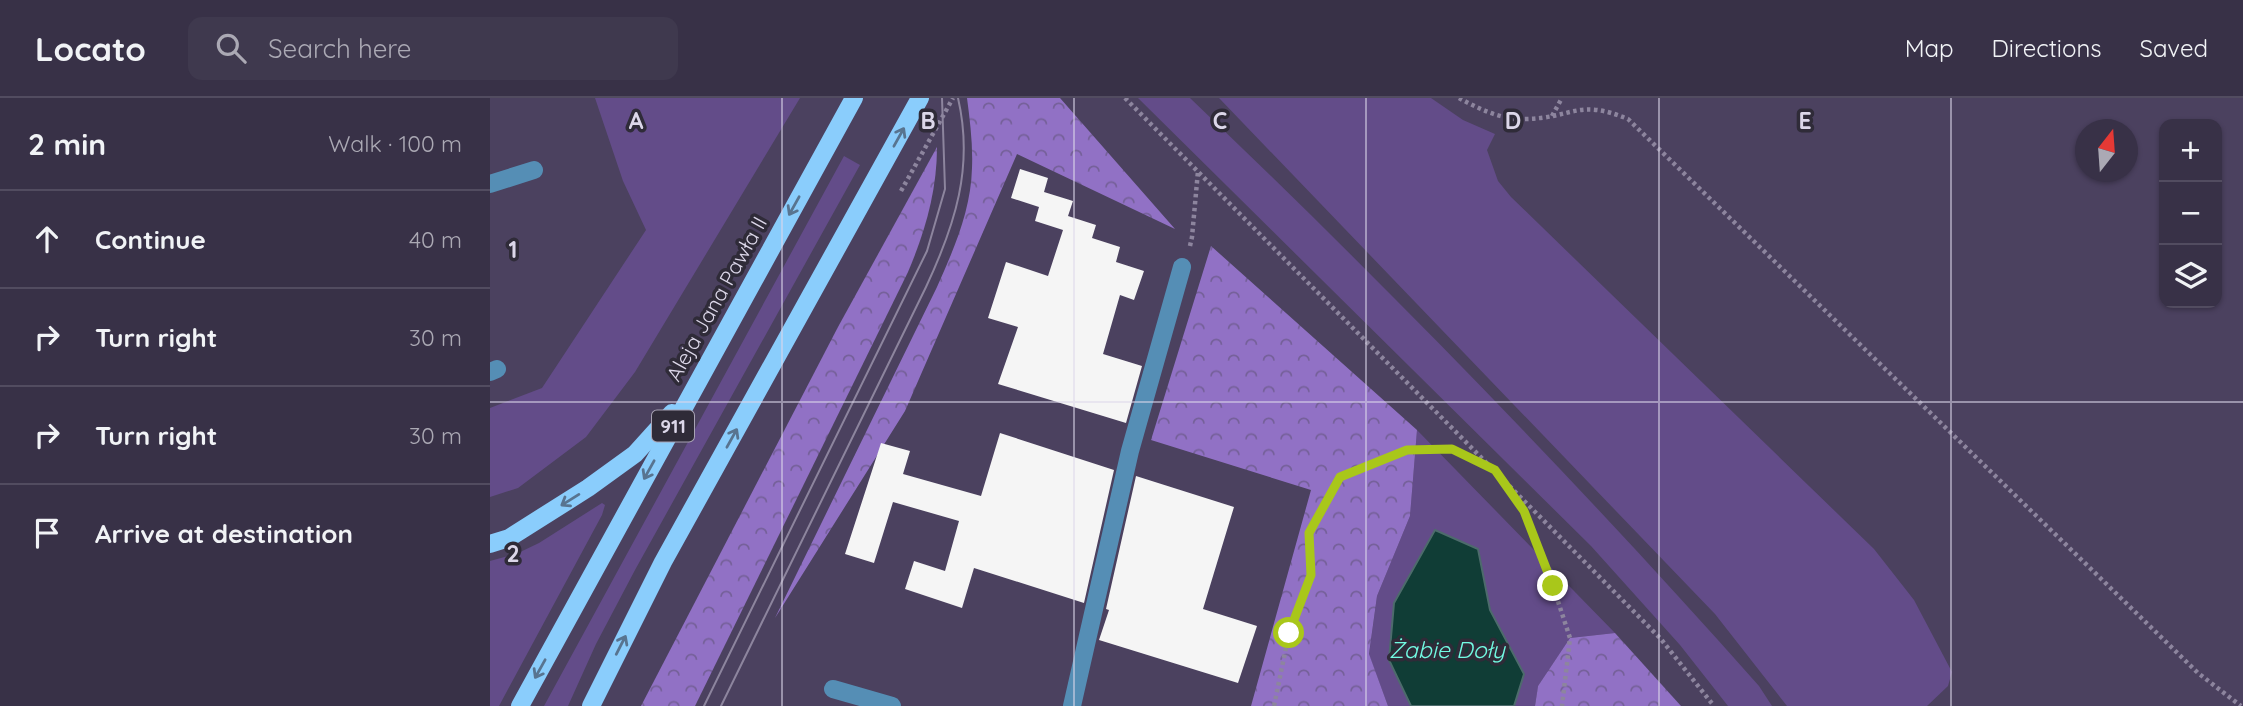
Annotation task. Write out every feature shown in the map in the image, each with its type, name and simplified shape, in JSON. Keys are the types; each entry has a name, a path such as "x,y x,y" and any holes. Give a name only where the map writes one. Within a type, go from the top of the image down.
{"main road":[{"name":"Aleja Jana Pawła II","path":"520,706 854,98"},
{"path":"591,706 663,562 920,98"},
{"path":"490,544 509,538 588,488 635,454 693,390"}],"lane":[{"path":"490,184 534,170"},
{"path":"1072,706 1130,451 1182,267"},
{"path":"833,689 892,706"}],"path":[{"path":"901,191 953,98"},
{"path":"1125,98 1660,638 1714,706"},
{"path":"1459,98 1483,111 1523,120 1552,116 1581,104 1607,107 1628,119 2198,673 2241,706"},
{"path":"1552,116 1562,98"},
{"path":"1182,267 1192,237 1198,170"},
{"path":"1274,706 1289,633 1311,575 1309,533 1340,477 1407,450 1452,449 1495,470 1524,511 1570,638 1562,706"}],"shaded area":[{"path":"595,98 800,98 635,372 586,437 518,488 490,497 490,408 542,388 646,230 623,181"},
{"path":"1138,98 1190,98 1337,240 1551,460 1691,610 1759,686 1772,706 1728,706 1680,645 1591,546"},
{"path":"1219,98 1431,98 1463,120 1495,134 1487,150 1498,181 1511,197 1874,549 1914,600 1952,672 1948,686 1927,706 1787,706 1715,614"},
{"path":"844,156 860,165 635,570 596,644 568,706 544,706"},
{"path":"1417,430 1615,633 1570,638 1538,686 1535,706 1388,706 1369,655 1377,596 1410,516"},
{"path":"602,503 605,505 602,515 499,706 490,706 490,561 516,554 539,543"}],"green space":[{"path":"967,98 1060,98 1175,229 1017,154 905,411 775,618 937,287 955,244 971,184 972,151"},
{"path":"937,147 929,211 908,272 695,706 641,706 838,327"},
{"path":"1211,246 1417,430 1410,516 1377,596 1369,654 1388,706 1251,706 1311,490 1151,440"},
{"path":"1615,633 1681,706 1535,706 1538,686 1570,638"}],"water":[{"name":"Żabie Doły","path":"1435,530 1478,549 1490,610 1524,674 1514,706 1411,706 1389,660 1394,603"}],"building":[{"path":"1020,169 1048,178 1044,192 1073,201 1068,216 1096,225 1092,238 1120,247 1116,262 1144,271 1134,300 1120,295 1103,354 1142,366 1126,423 998,384 1018,327 988,318 1006,262 1048,276 1063,230 1035,221 1039,207 1011,198"},
{"path":"1000,433 1114,470 1084,603 974,568 962,608 905,589 914,561 945,571 959,521 893,502 874,563 845,554 881,443 910,451 903,474 981,496"},
{"path":"1136,476 1234,507 1203,609 1257,626 1238,683 1099,640 1109,610 1106,609"}],"tram line":[{"path":"704,706 927,251 945,189 942,98"},
{"path":"721,706 926,287 945,241 963,172 964,148 958,98"}],"route":[{"path":"1289,633 1311,575 1309,533 1340,477 1407,450 1452,449 1495,470 1524,511 1553,586"}]}
